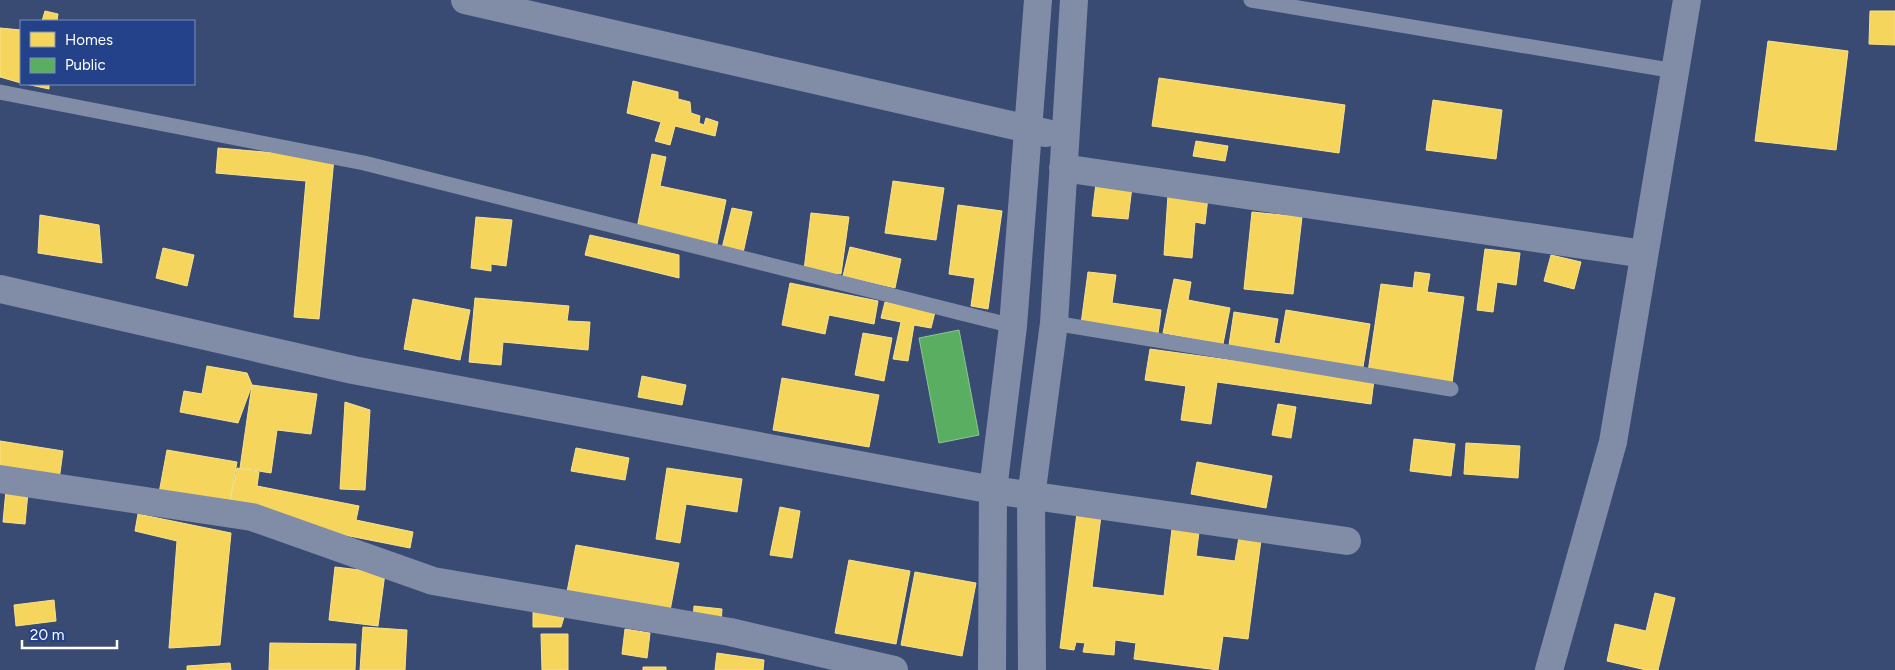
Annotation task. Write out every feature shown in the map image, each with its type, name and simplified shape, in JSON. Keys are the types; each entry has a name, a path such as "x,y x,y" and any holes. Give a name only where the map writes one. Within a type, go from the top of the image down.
{"street":[{"path":"465,0 1064,137"},
{"path":"992,670 992,490 1013,326 1030,129 1038,0"},
{"path":"1032,670 1031,497 1054,323 1062,168 1074,0"},
{"path":"1549,670 1613,442 1687,0"},
{"path":"1062,168 1644,254"},
{"path":"0,289 354,370 992,490 1347,541"},
{"path":"0,479 252,517 433,581 730,632 894,670"}],"lane":[{"path":"1251,0 1675,71"},
{"path":"0,92 364,163 1013,326"},
{"path":"1054,323 1451,389"}],"building: Homes":[{"path":"45,11 58,14 57,20 42,20"},
{"path":"1870,11 1895,11 1895,45 1869,44"},
{"path":"0,28 20,30 20,83 0,77"},
{"path":"1768,41 1848,51 1836,150 1755,141"},
{"path":"1159,78 1345,105 1339,153 1152,126"},
{"path":"633,81 678,92 678,99 690,102 691,113 700,116 699,123 704,125 706,118 718,122 715,136 675,126 670,145 655,141 661,122 627,113"},
{"path":"31,85 49,85 49,89"},
{"path":"1433,100 1502,110 1496,159 1426,150"},
{"path":"1196,141 1228,146 1225,161 1193,156"},
{"path":"218,148 334,158 319,319 294,317 306,181 216,173"},
{"path":"652,154 666,157 660,186 726,200 717,244 637,228"},
{"path":"893,181 944,188 936,240 885,233"},
{"path":"1096,183 1132,187 1128,219 1092,216"},
{"path":"1168,195 1208,197 1205,224 1195,222 1192,258 1164,255"},
{"path":"958,205 1002,211 988,309 971,306 975,278 949,274"},
{"path":"732,208 752,212 743,253 722,248"},
{"path":"1252,212 1302,217 1293,294 1244,289"},
{"path":"811,213 849,217 841,274 804,270"},
{"path":"40,215 99,225 102,263 38,253"},
{"path":"476,217 512,220 506,266 491,264 491,271 471,268"},
{"path":"590,235 679,255 679,278 585,255"},
{"path":"850,247 901,259 895,288 843,276"},
{"path":"163,248 194,255 187,286 156,278"},
{"path":"1485,249 1520,253 1516,285 1497,282 1493,312 1477,310"},
{"path":"1551,255 1581,262 1574,289 1544,281"},
{"path":"1088,272 1116,275 1112,303 1161,310 1158,334 1081,324"},
{"path":"1415,272 1430,274 1427,292 1464,297 1452,383 1368,372 1381,284 1413,288"},
{"path":"1174,279 1191,282 1188,300 1230,308 1223,344 1163,333"},
{"path":"790,283 878,301 874,324 829,315 825,334 782,325"},
{"path":"475,298 569,306 567,321 590,322 588,350 503,342 501,365 469,362"},
{"path":"413,299 470,310 460,360 404,349"},
{"path":"885,302 935,312 931,328 914,325 908,361 893,359 901,322 881,318"},
{"path":"1286,310 1370,324 1363,367 1229,345 1234,312 1278,319 1274,343 1280,344"},
{"path":"863,333 892,338 884,381 855,375"},
{"path":"1150,349 1374,380 1371,404 1217,382 1211,424 1181,420 1186,386 1145,380"},
{"path":"207,366 247,373 252,385 238,423 180,412 184,391 202,394"},
{"path":"642,376 686,385 682,405 638,397"},
{"path":"782,378 879,395 869,447 773,430"},
{"path":"252,385 317,394 311,434 277,430 271,473 240,468"},
{"path":"345,402 370,410 365,490 340,489"},
{"path":"1278,404 1296,407 1291,438 1272,435"},
{"path":"1414,439 1455,444 1451,476 1410,471"},
{"path":"0,441 63,451 59,480 0,471"},
{"path":"1466,443 1520,446 1518,478 1464,474"},
{"path":"576,448 629,458 625,480 571,471"},
{"path":"167,450 237,462 229,506 159,493"},
{"path":"1197,462 1272,476 1266,508 1191,494"},
{"path":"237,468 259,472 257,486 359,506 356,520 413,532 410,548 228,512"},
{"path":"667,468 742,479 737,512 686,504 680,543 656,539"},
{"path":"6,490 28,492 25,524 3,522"},
{"path":"780,507 800,511 792,558 770,555"},
{"path":"1077,513 1101,516 1092,587 1164,596 1172,529 1199,532 1196,556 1235,561 1239,537 1261,540 1248,639 1223,636 1218,670 1134,659 1136,643 1115,640 1114,655 1083,652 1085,643 1076,642 1074,650 1060,648"},
{"path":"138,514 231,533 220,645 169,648 177,541 135,531"},
{"path":"576,545 679,563 669,616 566,597"},
{"path":"849,560 910,571 896,644 835,633"},
{"path":"335,567 385,573 378,626 329,620"},
{"path":"915,572 976,583 962,656 901,645"},
{"path":"1655,593 1675,598 1658,670 1646,670 1607,661 1615,624 1646,631"},
{"path":"54,600 56,621 16,626 14,605"},
{"path":"694,606 722,609 721,624 693,621"},
{"path":"533,609 564,617 561,627 533,627"},
{"path":"363,627 407,630 405,670 360,670"},
{"path":"625,629 650,633 647,658 622,654"},
{"path":"541,634 568,634 568,670 542,670"},
{"path":"270,643 356,644 355,670 269,670"},
{"path":"717,653 764,660 763,670 715,670"},
{"path":"230,663 231,670 187,670 187,666"},
{"path":"643,667 666,667 666,670 643,670"}],"building: Public":[{"path":"959,330 979,435 939,443 919,338"}]}
